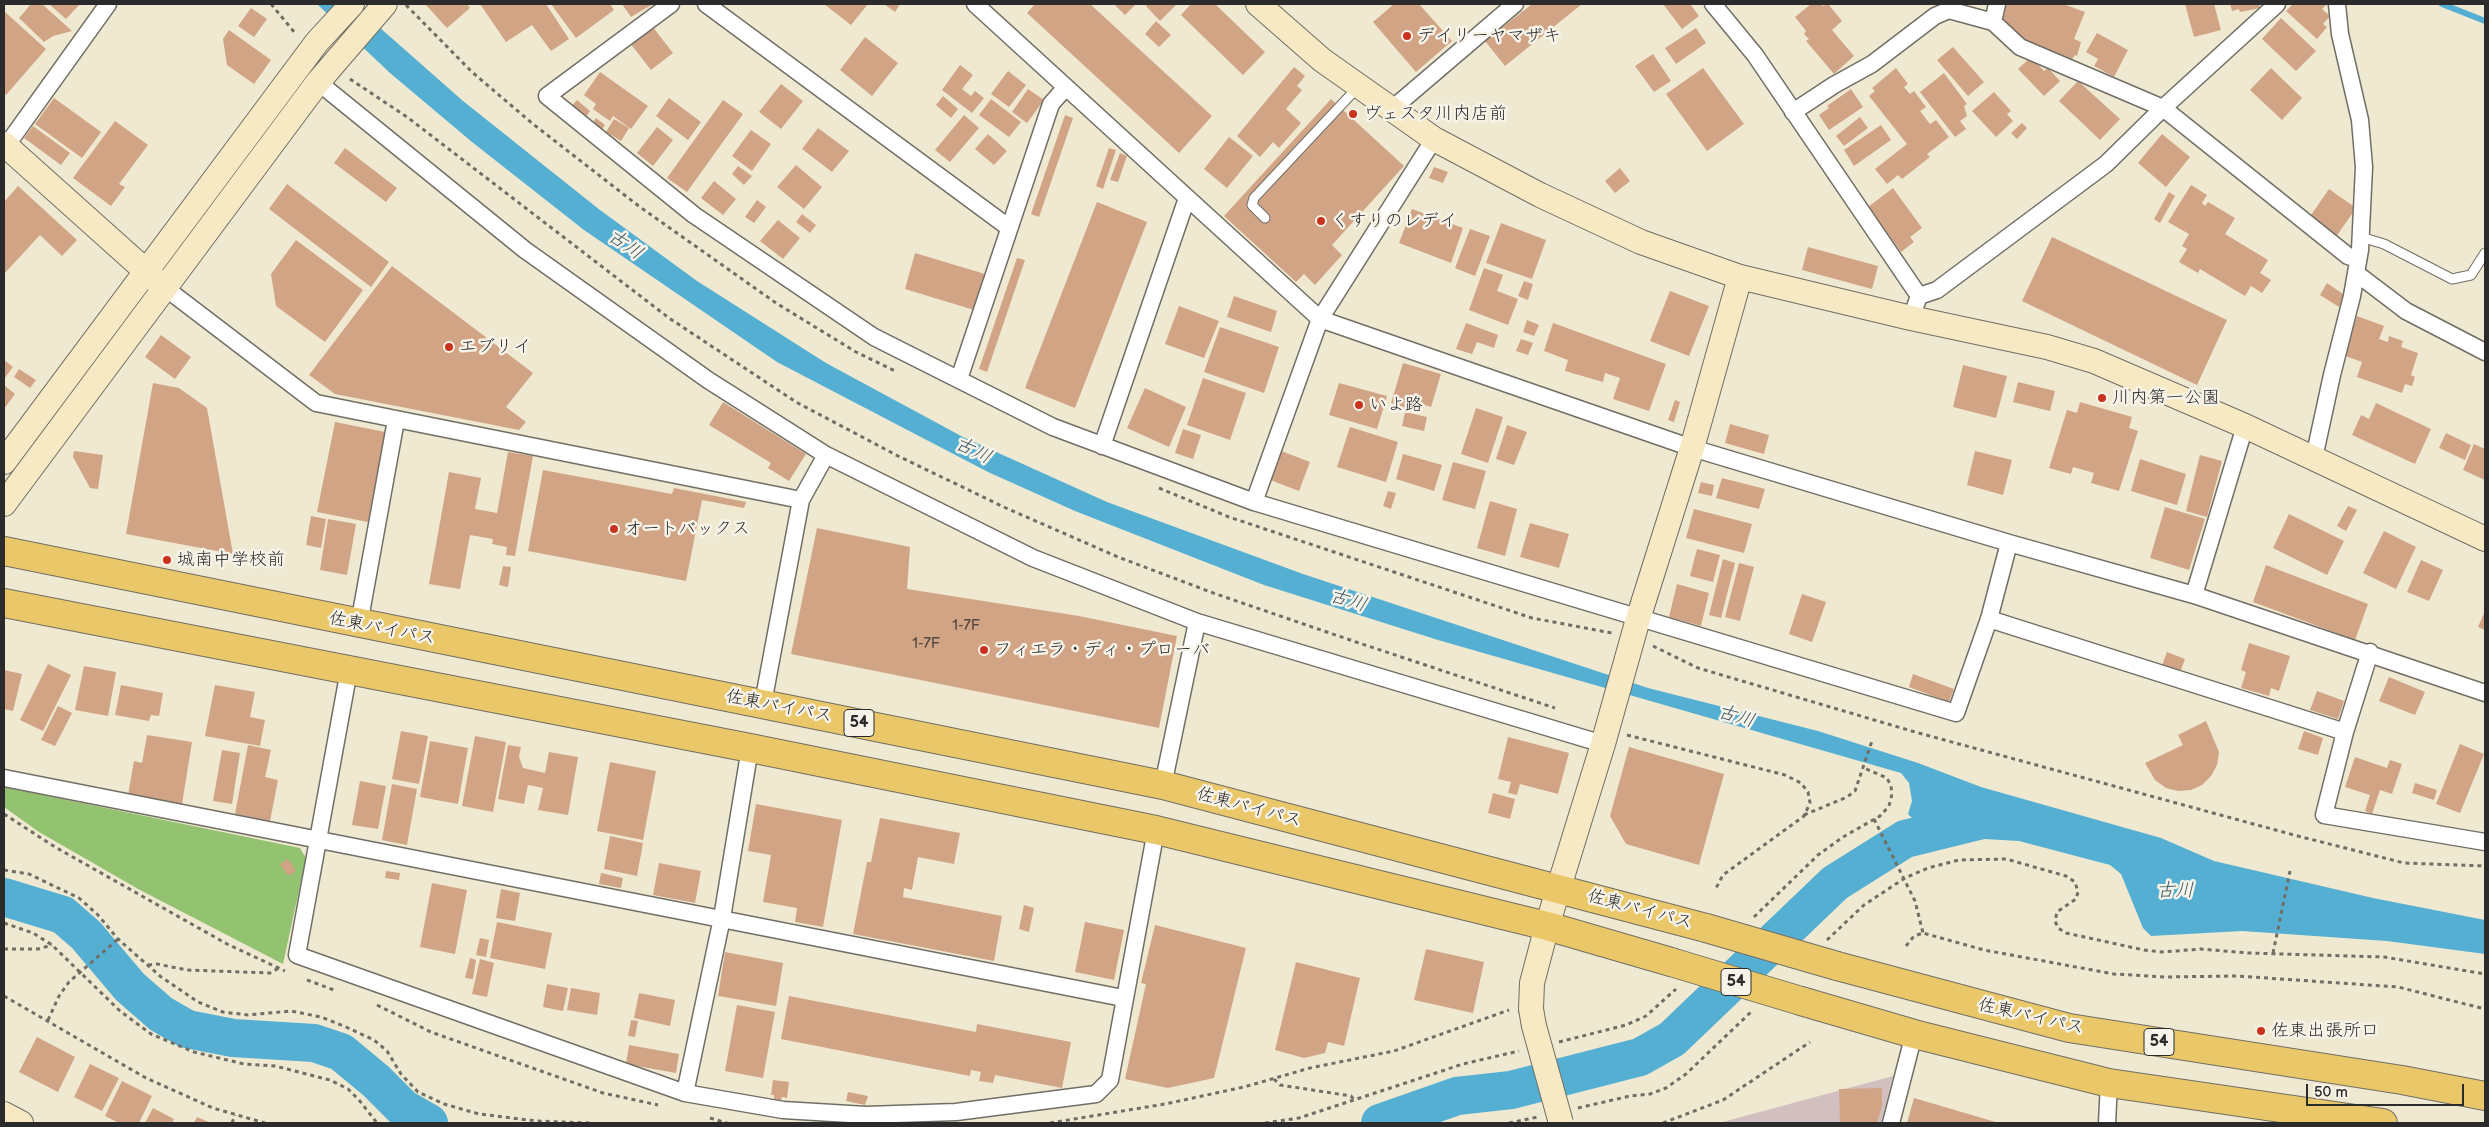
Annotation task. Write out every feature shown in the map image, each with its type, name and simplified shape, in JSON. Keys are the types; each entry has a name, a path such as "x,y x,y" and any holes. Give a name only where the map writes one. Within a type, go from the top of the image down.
{"highway":[{"name":"佐東バイパス","path":"4,551 1163,785 1706,928 1829,956 2069,1028 2402,1080 2485,1096"},
{"name":"54","path":"4,603 750,748 1156,830 1547,926 1676,973 1802,1001 1914,1034 2109,1083 2383,1123"}],"street":[{"path":"4,462 144,272 308,40 352,4"},
{"path":"4,504 164,286 318,82 340,67 384,4"},
{"path":"670,4 547,96 694,215 874,336 1053,427 1254,502 1638,619 1956,713 1989,619 2009,543"},
{"path":"706,4 1008,227"},
{"path":"975,4 1320,319 1692,448 2009,543 2194,595 2370,652 2485,693"},
{"path":"1258,4 1322,60 1434,139 1540,195 1641,242 1740,277 1915,307 2094,361 2246,426 2485,539"},
{"path":"1392,109 1515,4"},
{"path":"1712,4 1755,55 1793,112 1915,307"},
{"path":"1993,22 1997,4"},
{"path":"1915,307 2106,164 2163,108 2277,4"},
{"path":"2314,458 2357,266 2361,237 2364,166 2360,120 2340,34 2337,4"},
{"path":"104,5 4,146 144,272 316,403 800,500"},
{"path":"1793,112 1834,84 1872,64 1935,16 1948,10 1993,22 2020,47 2163,108 2348,256 2406,311 2485,352"},
{"path":"318,82 525,250 708,380 826,455 1033,558 1196,622 1611,733"},
{"path":"959,379 1008,227 1051,104 1066,87"},
{"path":"1254,502 1320,319 1434,139"},
{"path":"1102,446 1187,198"},
{"path":"1559,1116 1534,1026 1524,1009 1558,888 1611,733 1638,645 1638,619 1692,448 1740,277"},
{"path":"359,624 396,420"},
{"path":"2194,595 2246,426"},
{"path":"763,703 800,500 826,455"},
{"path":"1989,619 2345,732"},
{"path":"1163,785 1196,622"},
{"path":"2370,652 2345,732 2324,815 2485,842"},
{"path":"349,670 297,954 686,1092 783,1110 866,1115 956,1112 1096,1094 1110,1080 1123,998 1156,830"},
{"path":"686,1092 722,918 750,748"},
{"path":"4,778 1123,998"},
{"path":"1891,1123 1914,1034"},
{"path":"2107,1123 2109,1083"},
{"path":"4,1114 21,1123"}],"lane":[{"path":"1265,218 1252,204 1254,198 1359,86"},
{"path":"2361,237 2384,244 2452,280 2471,275 2485,252"}],"path":[{"path":"271,4 308,40"},
{"path":"340,67 669,318 796,402 898,456 1006,508 1127,560 1337,636 1557,709"},
{"path":"1638,645 1698,668 1915,732 2294,835 2404,863 2485,866"},
{"path":"1611,733 1785,775 1801,783 1808,792 1810,803 1804,816"},
{"path":"1715,890 1723,875 1804,816 1847,797 1855,791 1872,741"},
{"path":"1752,918 1818,855 1843,837 1874,819 1889,806 1891,786 1887,778 1864,768"},
{"path":"1874,819 1916,901 1923,933"},
{"path":"1829,956 1864,904 1905,878 1928,868 1958,860 2006,859 2026,863 2066,876 2075,882 2078,892 2076,899 2057,912 2055,920 2058,928 2066,933 2144,950 2162,952 2201,949 2384,957 2485,974"},
{"path":"4,870 29,874 79,898 98,915 118,939 147,965 198,1002 224,1012 248,1015 291,1011 322,1017 374,1040 387,1051 401,1074 418,1092 444,1104 488,1115 537,1121 590,1123"},
{"path":"2272,953 2290,871"},
{"path":"4,923 33,933 52,945 120,1011 150,1034 194,1052 244,1064 275,1066 330,1080 348,1090 359,1100 376,1123"},
{"path":"1906,946 1914,936 1923,933 1984,950 2114,974 2164,977 2237,976 2398,987 2485,1009"},
{"path":"48,1020 59,996 80,971 118,939"},
{"path":"4,949 38,949 52,945"},
{"path":"147,965 157,964 187,970 270,972 279,968"},
{"path":"1549,1044 1626,1025 1646,1016 1676,973"},
{"path":"4,996 146,1078 213,1108 265,1123"},
{"path":"1509,1123 1559,1116 1630,1096 1650,1094 1666,1088 1686,1074 1757,1006"},
{"path":"1050,1123 1165,1104 1274,1079 1310,1068 1394,1050 1524,1009"},
{"path":"1663,1123 1723,1100 1810,1042"},
{"path":"1265,1123 1299,1118 1462,1064 1520,1051"},
{"path":"1274,1079 1280,1085 1351,1096 1355,1101"},
{"path":"232,1123 235,1115"}],"shaded area":[{"path":"1893,1076 1881,1123 1719,1123"}],"green space":[{"path":"4,787 300,848 306,858 283,964 140,890 39,832 4,807"}],"water":[{"name":"古川","path":"317,4 353,4 463,101 600,210 697,281 826,363 963,437 1107,502 1303,574 1648,688 1818,731 1918,763 1981,787 2161,838 2214,861 2373,898 2485,920 2485,954 2387,941 2242,931 2151,936 2143,928 2121,874 2110,865 2019,841 1984,839 1939,845 1908,814 1912,801 1909,783 1901,773 1438,640 1264,585 1075,511 988,472 777,362 584,230 472,142 390,73"}],"building":[{"path":"31,4 42,4 72,31 53,36 44,42 19,18"},
{"path":"49,4 80,4 66,19"},
{"path":"425,4 467,4 470,8 447,28"},
{"path":"480,4 546,4 569,39 551,51 532,25 506,42"},
{"path":"551,4 610,4 614,10 576,38"},
{"path":"622,4 653,4 631,17"},
{"path":"824,4 868,4 851,25"},
{"path":"884,4 900,4 895,12"},
{"path":"1035,4 1090,4 1212,116 1179,153 1027,13"},
{"path":"1114,4 1136,4 1125,15"},
{"path":"1148,4 1177,4 1160,21 1146,6"},
{"path":"1191,4 1215,4 1265,52 1243,75 1181,15"},
{"path":"1394,4 1419,4 1452,41 1416,72 1373,22"},
{"path":"1532,4 1582,4 1505,66 1485,41"},
{"path":"1663,4 1690,4 1699,16 1682,29"},
{"path":"1811,4 1821,4 1823,6 1828,4 1842,21 1832,30 1854,56 1834,74 1806,41 1809,39 1804,34 1806,31 1795,17"},
{"path":"2004,4 2063,4 2085,12 2074,39 2081,42 2077,56 2075,55 2070,62 2019,40 2001,21 2005,13 2001,11"},
{"path":"2185,4 2214,4 2221,30 2194,37"},
{"path":"2230,4 2259,4 2260,8 2240,12 2239,9 2232,11"},
{"path":"2293,4 2327,4 2322,9 2330,16 2323,24 2327,27 2317,39 2286,11"},
{"path":"251,8 267,19 254,37 238,26"},
{"path":"4,11 46,49 6,95 4,93"},
{"path":"2281,18 2316,51 2296,71 2262,39"},
{"path":"1156,21 1171,35 1159,47 1145,34"},
{"path":"652,26 673,53 651,70 630,43"},
{"path":"1696,28 1706,43 1676,64 1665,48"},
{"path":"229,30 271,60 254,84 227,65 223,39"},
{"path":"2097,33 2128,50 2114,77 2094,66 2098,59 2086,52"},
{"path":"865,37 898,63 872,96 840,70"},
{"path":"1953,47 1984,82 1968,96 1937,60"},
{"path":"1653,54 1671,81 1654,92 1635,66"},
{"path":"2031,57 2044,71 2048,68 2060,81 2044,96 2018,69"},
{"path":"960,65 973,75 962,89 971,96 975,91 984,98 972,113 942,90"},
{"path":"1294,67 1305,76 1297,86 1302,90 1286,109 1301,123 1279,148 1273,142 1260,157 1237,136"},
{"path":"1703,68 1744,124 1707,151 1666,94"},
{"path":"1896,68 1908,84 1904,87 1910,94 1914,91 1926,107 1920,111 1930,124 1936,120 1949,137 1927,154 1930,157 1902,179 1898,175 1887,184 1875,169 1907,144 1869,96 1875,91 1872,88"},
{"path":"2271,68 2302,98 2282,120 2250,90"},
{"path":"1008,71 1026,85 1009,107 991,94"},
{"path":"600,72 648,106 631,129 613,116 610,121 593,109 596,104 584,95"},
{"path":"1944,73 1967,104 1964,106 1967,116 1960,121 1966,129 1955,137 1920,92"},
{"path":"2078,81 2120,119 2100,140 2059,101"},
{"path":"781,84 803,101 781,129 759,112"},
{"path":"1028,89 1044,100 1027,123 1012,112"},
{"path":"1851,89 1863,107 1829,130 1819,115 1829,108 1827,106"},
{"path":"1994,92 2011,111 2007,114 2013,121 1996,137 1972,111"},
{"path":"943,96 958,109 951,118 936,105"},
{"path":"54,98 101,132 82,158 35,124"},
{"path":"669,98 701,122 688,140 656,116"},
{"path":"991,99 1021,122 1009,137 979,115"},
{"path":"1331,99 1404,166 1332,245 1342,255 1315,285 1304,274 1296,282 1224,216"},
{"path":"577,100 590,111 585,118 571,107"},
{"path":"723,100 743,114 687,192 667,178"},
{"path":"964,115 979,128 950,162 935,150"},
{"path":"1065,115 1073,118 1039,217 1031,214"},
{"path":"1860,117 1868,128 1844,146 1836,136"},
{"path":"596,118 605,125 600,132 591,125"},
{"path":"614,119 629,128 621,141 606,132"},
{"path":"115,121 148,145 119,184 125,187 111,206 73,178"},
{"path":"2022,123 2027,128 2017,139 2011,133"},
{"path":"1881,125 1891,140 1854,166 1844,150"},
{"path":"33,126 70,153 61,165 24,138"},
{"path":"657,127 673,140 653,166 637,153"},
{"path":"818,128 849,151 832,172 802,149"},
{"path":"751,130 771,144 752,171 732,156"},
{"path":"988,134 1007,151 994,165 975,149"},
{"path":"2162,134 2190,157 2166,187 2138,163"},
{"path":"1229,137 1253,156 1227,188 1204,169"},
{"path":"345,148 397,188 386,202 334,163"},
{"path":"1109,148 1116,150 1103,189 1096,186"},
{"path":"1120,153 1127,156 1118,182 1110,180"},
{"path":"796,165 822,187 804,209 777,187"},
{"path":"738,166 752,176 744,185 732,174"},
{"path":"1434,167 1448,172 1443,183 1429,178"},
{"path":"1620,168 1630,181 1615,193 1605,181"},
{"path":"714,181 736,199 723,215 701,198"},
{"path":"287,184 389,262 371,287 269,209"},
{"path":"2191,185 2207,195 2202,203 2205,206 2208,202 2235,218 2225,234 2268,260 2260,273 2271,280 2262,293 2251,286 2245,296 2200,269 2198,273 2179,262 2187,249 2182,246 2189,234 2168,222"},
{"path":"18,186 77,240 62,256 40,235 4,274 4,202"},
{"path":"1893,188 1922,228 1910,237 1914,242 1901,252 1868,207"},
{"path":"2329,189 2356,208 2336,237 2309,218"},
{"path":"2169,192 2175,196 2160,223 2154,219"},
{"path":"757,200 766,207 754,223 745,217"},
{"path":"1097,202 1147,222 1075,408 1025,388"},
{"path":"1412,209 1463,228 1451,263 1399,243"},
{"path":"802,214 816,225 810,233 796,222"},
{"path":"778,220 800,238 783,259 760,241"},
{"path":"1501,223 1546,240 1532,279 1486,263"},
{"path":"1470,229 1490,236 1475,276 1455,268"},
{"path":"2052,237 2227,320 2197,385 2022,301"},
{"path":"296,240 363,290 325,342 276,306 271,274"},
{"path":"1808,247 1878,266 1872,289 1802,270"},
{"path":"915,253 985,274 974,310 905,289"},
{"path":"1017,258 1025,260 987,372 979,369"},
{"path":"392,266 533,373 506,407 526,422 519,430 335,394 309,375"},
{"path":"1484,268 1503,275 1497,291 1518,299 1508,325 1469,310"},
{"path":"1524,281 1533,284 1528,300 1518,296"},
{"path":"2327,283 2346,296 2339,307 2320,295"},
{"path":"1670,291 1709,306 1689,356 1650,341"},
{"path":"1234,296 1277,311 1271,332 1227,317"},
{"path":"1179,306 1219,321 1204,358 1165,344"},
{"path":"2357,316 2384,326 2379,339 2388,342 2389,336 2403,341 2401,347 2418,353 2411,375 2415,377 2412,386 2405,384 2402,393 2357,377 2362,362 2343,355"},
{"path":"1527,320 1539,325 1534,336 1523,332"},
{"path":"1466,323 1498,335 1494,348 1477,342 1472,354 1456,349"},
{"path":"1553,323 1666,364 1649,411 1613,399 1620,378 1605,373 1603,382 1565,371 1568,360 1544,351"},
{"path":"1220,327 1279,347 1264,393 1204,372"},
{"path":"161,335 191,357 175,379 145,357"},
{"path":"1521,339 1533,343 1528,355 1516,351"},
{"path":"4,360 13,367 4,379"},
{"path":"1403,363 1441,374 1431,407 1418,403 1415,411 1391,403"},
{"path":"1963,365 2007,376 1996,418 1953,407"},
{"path":"19,369 36,380 30,388 14,377"},
{"path":"1203,378 1246,393 1230,440 1187,425"},
{"path":"2018,382 2055,391 2050,411 2013,402"},
{"path":"153,383 179,388 207,408 233,554 126,534"},
{"path":"1339,383 1387,396 1377,429 1329,415"},
{"path":"4,385 15,394 4,409"},
{"path":"1145,388 1186,407 1169,447 1127,428"},
{"path":"1675,400 1680,402 1674,422 1668,420"},
{"path":"723,402 806,454 789,481 768,468 771,463 709,425"},
{"path":"2080,402 2132,417 2129,428 2138,431 2119,491 2091,483 2094,473 2073,467 2071,474 2049,468 2067,410 2077,413"},
{"path":"2376,403 2431,429 2415,464 2352,435 2361,415 2369,419"},
{"path":"1476,408 1503,417 1488,463 1461,454"},
{"path":"1405,412 1427,417 1424,431 1402,426"},
{"path":"335,422 385,432 368,522 317,512"},
{"path":"1730,424 1769,435 1764,454 1725,443"},
{"path":"1507,425 1527,432 1514,465 1496,459"},
{"path":"1350,427 1398,442 1386,482 1337,467"},
{"path":"1183,429 1201,435 1193,459 1175,453"},
{"path":"2446,433 2471,445 2465,460 2439,448"},
{"path":"2474,444 2485,449 2485,480 2463,470"},
{"path":"1276,449 1310,462 1299,491 1265,478"},
{"path":"74,451 103,455 98,489 90,488 73,457"},
{"path":"1975,451 2012,460 2003,495 1967,485"},
{"path":"508,452 533,456 515,556 506,555 507,547 492,544 493,539 470,535 460,589 429,584 449,472 481,478 475,509 497,513"},
{"path":"1403,454 1442,465 1434,491 1396,479"},
{"path":"2200,455 2222,461 2207,517 2186,511"},
{"path":"2140,459 2186,474 2177,505 2131,491"},
{"path":"1453,462 1486,471 1475,509 1442,500"},
{"name":"オートバックス","path":"543,470 672,494 674,488 746,502 744,508 702,500 686,581 528,551"},
{"path":"1722,478 1765,489 1759,509 1716,498"},
{"path":"1701,482 1714,485 1712,496 1698,493"},
{"path":"1388,491 1396,493 1391,509 1383,506"},
{"path":"1490,501 1517,509 1505,556 1477,548"},
{"path":"2348,506 2357,510 2346,531 2337,526"},
{"path":"2165,507 2205,519 2189,570 2150,558"},
{"path":"1694,509 1752,524 1744,553 1686,538"},
{"path":"2289,514 2344,541 2327,575 2273,548"},
{"path":"311,516 326,519 321,548 306,545"},
{"path":"328,519 356,524 347,575 320,570"},
{"path":"1530,523 1569,534 1559,568 1520,557"},
{"path":"817,528 910,547 907,589 1079,616 1177,636 1159,728 791,654"},
{"path":"2384,531 2416,547 2396,589 2363,573"},
{"path":"1697,549 1720,555 1713,582 1690,576"},
{"path":"1723,559 1735,563 1721,618 1709,615"},
{"path":"2421,560 2443,570 2429,601 2407,592"},
{"path":"1739,563 1754,567 1740,621 1725,617"},
{"path":"2266,565 2368,604 2355,640 2253,602"},
{"path":"503,566 511,567 508,587 499,585"},
{"path":"1677,584 1709,593 1701,626 1669,617"},
{"path":"1802,594 1826,602 1812,642 1789,634"},
{"path":"2485,611 2485,630 2478,627"},
{"path":"2249,643 2290,656 2279,691 2271,688 2269,696 2241,688 2246,672 2241,670"},
{"path":"2167,652 2185,659 2179,675 2161,668"},
{"path":"48,664 71,675 43,731 20,720"},
{"path":"84,666 116,672 108,716 75,710"},
{"path":"4,670 22,674 13,711 4,709"},
{"path":"1913,674 1954,689 1949,702 1909,687"},
{"path":"2389,677 2425,692 2415,715 2379,701"},
{"path":"121,685 163,693 159,716 151,715 149,721 115,715"},
{"path":"215,685 255,692 250,717 265,720 260,746 205,736"},
{"path":"2317,691 2344,701 2338,719 2310,710"},
{"path":"58,706 72,713 55,746 41,740"},
{"path":"2206,721 2219,752 2217,765 2211,776 2202,785 2191,790 2178,791 2166,788 2155,780 2145,763 2183,745 2178,735"},
{"path":"401,731 428,736 419,784 392,779"},
{"path":"2304,731 2323,738 2318,755 2298,749"},
{"path":"147,735 192,742 182,804 128,795 134,761 142,763"},
{"path":"475,736 506,742 493,812 462,806"},
{"path":"1508,737 1569,753 1558,794 1520,784 1517,795 1508,793 1511,782 1498,779"},
{"path":"430,741 468,748 458,804 420,797"},
{"path":"2460,744 2484,754 2460,813 2436,804"},
{"path":"248,745 271,750 265,777 278,780 270,821 235,814"},
{"path":"508,745 521,747 519,757 523,768 545,773 549,752 578,757 568,815 538,810 543,788 528,785 524,804 498,799"},
{"path":"1629,747 1724,774 1699,865 1626,844 1610,816"},
{"path":"222,750 240,753 232,804 213,801"},
{"path":"2355,757 2387,768 2390,760 2402,764 2392,794 2380,790 2372,814 2365,811 2370,795 2345,787"},
{"path":"610,762 656,771 643,840 597,831"},
{"path":"360,781 386,786 378,829 352,825"},
{"path":"2415,783 2437,790 2434,800 2412,793"},
{"path":"392,784 417,789 407,845 382,840"},
{"path":"1493,793 1515,799 1510,819 1488,813"},
{"path":"756,804 842,820 823,927 795,922 797,908 763,902 771,855 748,851"},
{"path":"880,818 960,833 954,864 918,857 912,890 904,888 903,897 1002,916 994,961 853,934 867,862 871,862"},
{"path":"610,836 643,843 637,876 604,869"},
{"path":"288,859 296,871 288,876 280,864"},
{"path":"659,863 701,871 695,903 653,895"},
{"path":"386,871 400,873 399,880 385,878"},
{"path":"601,873 623,878 621,888 599,884"},
{"path":"432,883 467,890 455,954 420,947"},
{"path":"501,889 520,893 515,921 496,918"},
{"path":"1024,905 1034,908 1029,932 1019,929"},
{"path":"497,922 552,933 545,969 490,958"},
{"path":"1085,922 1124,930 1114,980 1075,972"},
{"path":"1155,925 1246,948 1214,1078 1168,1088 1125,1079 1146,984 1141,983"},
{"path":"480,938 489,940 486,957 476,955"},
{"path":"1426,949 1484,962 1473,1013 1414,1000"},
{"path":"725,952 783,963 776,1006 718,996"},
{"path":"470,958 476,960 473,979 465,978"},
{"path":"480,959 494,963 487,997 472,994"},
{"path":"1296,962 1360,978 1344,1046 1328,1042 1325,1053 1304,1058 1275,1050"},
{"path":"547,984 568,988 563,1011 543,1007"},
{"path":"571,988 600,993 597,1015 567,1010"},
{"path":"639,993 675,1000 670,1026 634,1018"},
{"path":"789,996 976,1032 977,1024 1071,1042 1062,1088 995,1075 993,1083 979,1081 981,1072 971,1070 970,1076 781,1039"},
{"path":"737,1005 775,1012 763,1078 725,1071"},
{"path":"631,1020 638,1021 635,1037 628,1036"},
{"path":"37,1037 75,1057 58,1092 19,1072"},
{"path":"629,1045 679,1054 676,1073 626,1064"},
{"path":"90,1064 119,1078 102,1111 74,1097"},
{"path":"773,1080 789,1082 787,1098 782,1097 781,1101 774,1100 774,1095 771,1095"},
{"path":"122,1081 152,1096 139,1123 119,1123 105,1116"},
{"path":"1882,1088 1882,1106 1877,1123 1840,1123 1839,1089"},
{"path":"848,1092 868,1096 865,1105 846,1101"},
{"path":"1914,1098 1999,1123 1907,1123"},
{"path":"153,1108 174,1119 172,1123 145,1123"},
{"path":"197,1117 211,1123 194,1123"}],"waterway":[{"path":"2442,4 2485,21"},
{"path":"1380,1123 1457,1096 1511,1090 1640,1057 1672,1039 1835,883 1905,839 1978,821"},
{"path":"4,897 63,915 86,935 130,987 161,1014 187,1029 233,1038 314,1043 341,1052 376,1081 403,1108 429,1123"}],"place":[{"name":"デイリーヤマザキ","path":"1407,36"},
{"name":"ヴェスタ川内店前","path":"1353,114"},
{"name":"くすりのレデイ","path":"1321,221"},
{"name":"エブリイ","path":"449,347"},
{"name":"川内第一公園","path":"2102,398"},
{"name":"いよ路","path":"1359,405"},
{"name":"オートバックス","path":"614,529"},
{"name":"城南中学校前","path":"167,560"},
{"name":"フィエラ・ディ・プローバ","path":"984,650"},
{"name":"佐東出張所口","path":"2261,1031"}]}
